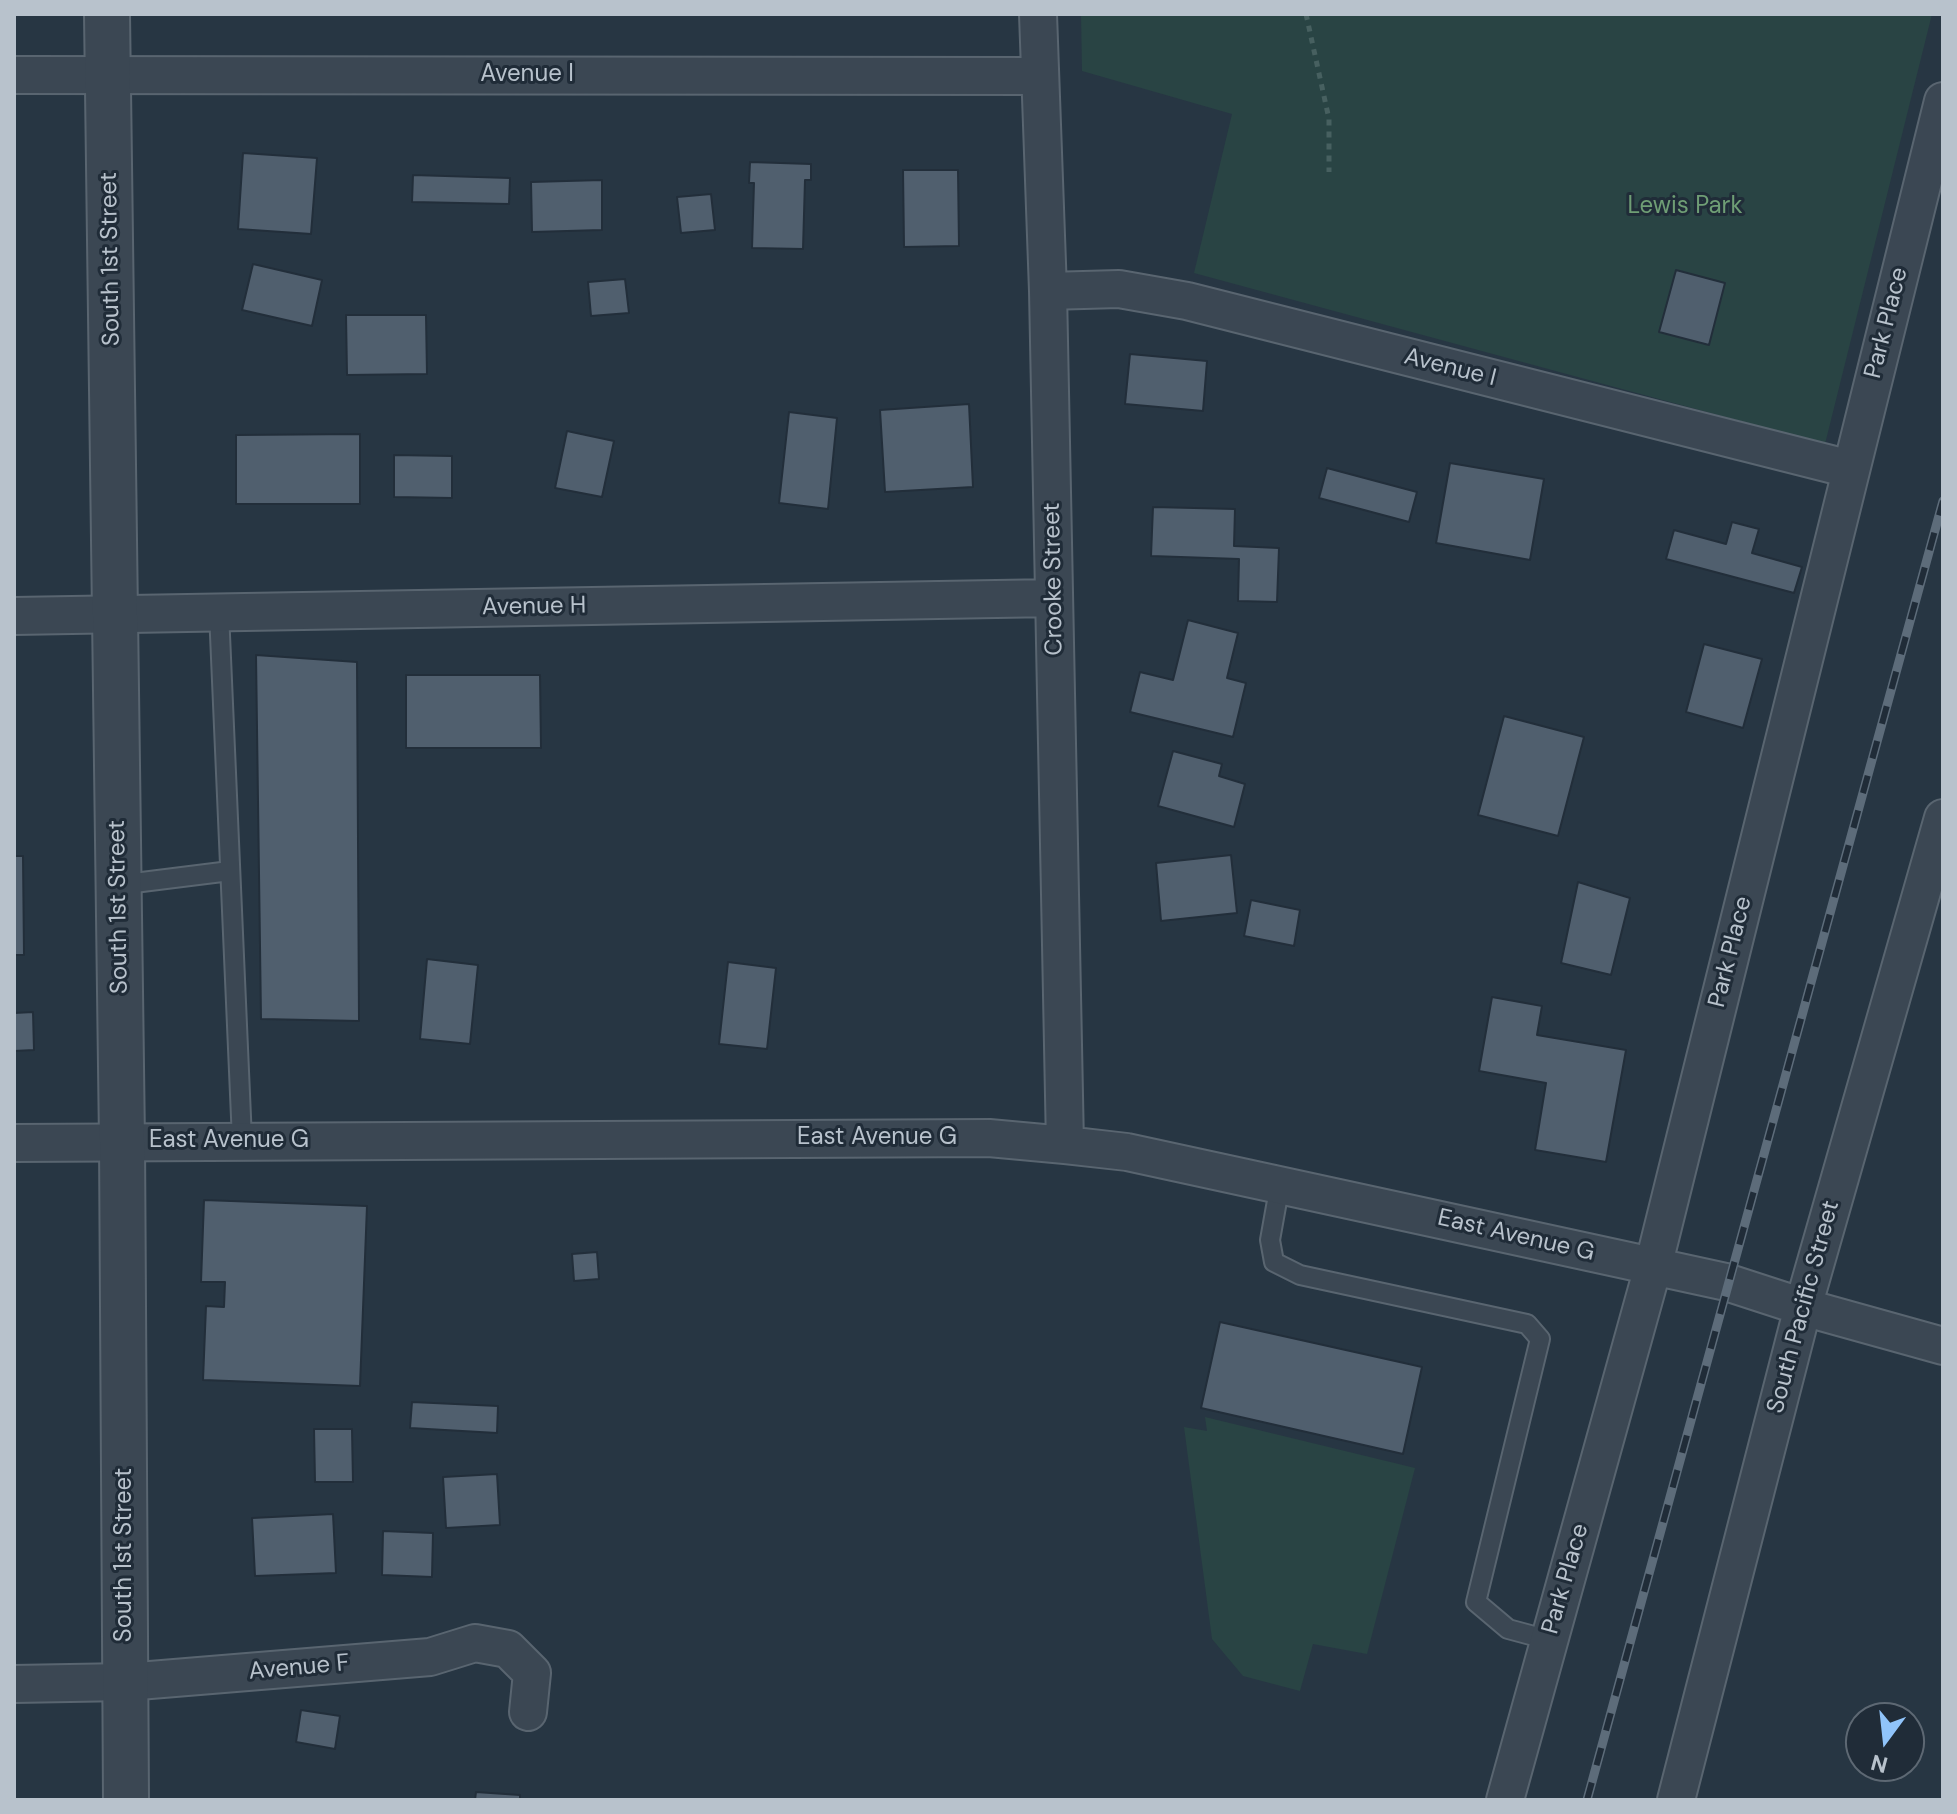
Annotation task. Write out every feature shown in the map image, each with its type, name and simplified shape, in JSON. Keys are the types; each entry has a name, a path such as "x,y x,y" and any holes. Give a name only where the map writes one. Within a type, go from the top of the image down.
{"street":[{"name":"South 1st Street","path":"107,14 122,1141 126,1800"},
{"name":"Crooke Street","path":"1038,14 1048,291 1065,1145"},
{"name":"Avenue I","path":"14,75 1040,76"},
{"name":"Park Place","path":"1505,1800 1653,1267 1943,101"},
{"name":"Avenue I","path":"1048,291 1119,289 1187,301 1850,469"},
{"name":"Avenue H","path":"14,616 1054,598"},
{"name":"South Pacific Street","path":"1676,1800 1803,1307 1943,818"},
{"name":"East Avenue G","path":"14,1143 989,1138 1065,1145 1127,1152 1726,1282 1943,1346"},
{"name":"Avenue F","path":"14,1684 126,1682 430,1657 475,1643 508,1649 532,1673 528,1712"}],"lane":[{"path":"219,612 242,1140"},
{"path":"118,885 230,871"},
{"path":"1280,1184 1270,1240 1274,1262 1300,1275 1527,1324 1540,1339 1476,1602 1508,1629 1549,1640"}],"path":[{"path":"1306,14 1329,119 1329,172"}],"green space":[{"name":"Lewis Park","path":"1081,14 1932,14 1825,444 1194,273 1232,114 1082,71"},
{"path":"1205,1417 1415,1468 1367,1654 1313,1644 1300,1691 1243,1676 1212,1639 1184,1427 1207,1431"}],"building":[{"path":"243,153 317,158 311,234 238,229"},
{"path":"750,162 811,164 811,180 805,180 803,249 752,248 754,183 749,183"},
{"path":"903,170 958,170 959,246 904,247"},
{"path":"413,175 510,178 509,204 412,202"},
{"path":"602,180 602,230 532,232 531,182"},
{"path":"711,194 715,230 681,233 677,197"},
{"path":"253,264 322,280 312,326 242,310"},
{"path":"1676,270 1725,283 1709,345 1659,332"},
{"path":"625,279 629,313 591,316 588,282"},
{"path":"346,315 426,315 427,374 347,375"},
{"path":"1130,354 1207,361 1203,411 1125,404"},
{"path":"969,404 973,487 885,492 880,410"},
{"path":"789,412 837,418 828,509 779,503"},
{"path":"567,431 614,441 602,497 555,488"},
{"path":"360,434 360,504 236,504 236,435"},
{"path":"394,455 452,456 452,498 394,497"},
{"path":"1450,463 1544,479 1530,560 1436,543"},
{"path":"1327,468 1417,492 1409,522 1319,498"},
{"path":"1153,507 1235,509 1234,546 1279,548 1277,602 1238,601 1239,559 1151,556"},
{"path":"1732,522 1759,529 1752,553 1802,567 1794,593 1666,559 1674,530 1726,544"},
{"path":"1188,620 1238,633 1227,678 1246,683 1233,737 1130,712 1140,672 1173,680"},
{"path":"1704,644 1762,659 1743,728 1686,712"},
{"path":"256,655 357,662 359,1021 261,1019"},
{"path":"406,675 540,675 541,748 406,748"},
{"path":"1504,716 1584,737 1558,836 1478,815"},
{"path":"1173,751 1222,764 1219,776 1245,784 1234,827 1158,806"},
{"path":"1231,855 1237,913 1161,921 1156,863"},
{"path":"14,856 23,856 24,955 14,955"},
{"path":"1578,882 1630,898 1611,975 1561,963"},
{"path":"1251,900 1300,910 1294,946 1244,936"},
{"path":"427,959 478,965 470,1044 420,1039"},
{"path":"728,962 776,968 767,1049 719,1044"},
{"path":"1492,997 1542,1006 1537,1035 1626,1050 1606,1162 1535,1150 1546,1083 1479,1071"},
{"path":"33,1012 34,1050 14,1051 14,1013"},
{"path":"204,1200 367,1206 360,1386 203,1380 206,1306 224,1307 225,1282 201,1282"},
{"path":"597,1252 599,1279 574,1281 572,1254"},
{"path":"1220,1322 1422,1367 1403,1454 1201,1408"},
{"path":"412,1402 498,1406 497,1433 410,1428"},
{"path":"314,1429 352,1429 353,1482 315,1482"},
{"path":"497,1474 500,1525 446,1528 443,1477"},
{"path":"333,1514 336,1573 255,1576 252,1518"},
{"path":"383,1531 433,1533 432,1577 382,1575"},
{"path":"301,1710 340,1716 335,1749 296,1742"},
{"path":"476,1792 520,1795 520,1800 475,1800"}],"railway":[{"path":"1587,1800 1943,501"}]}
